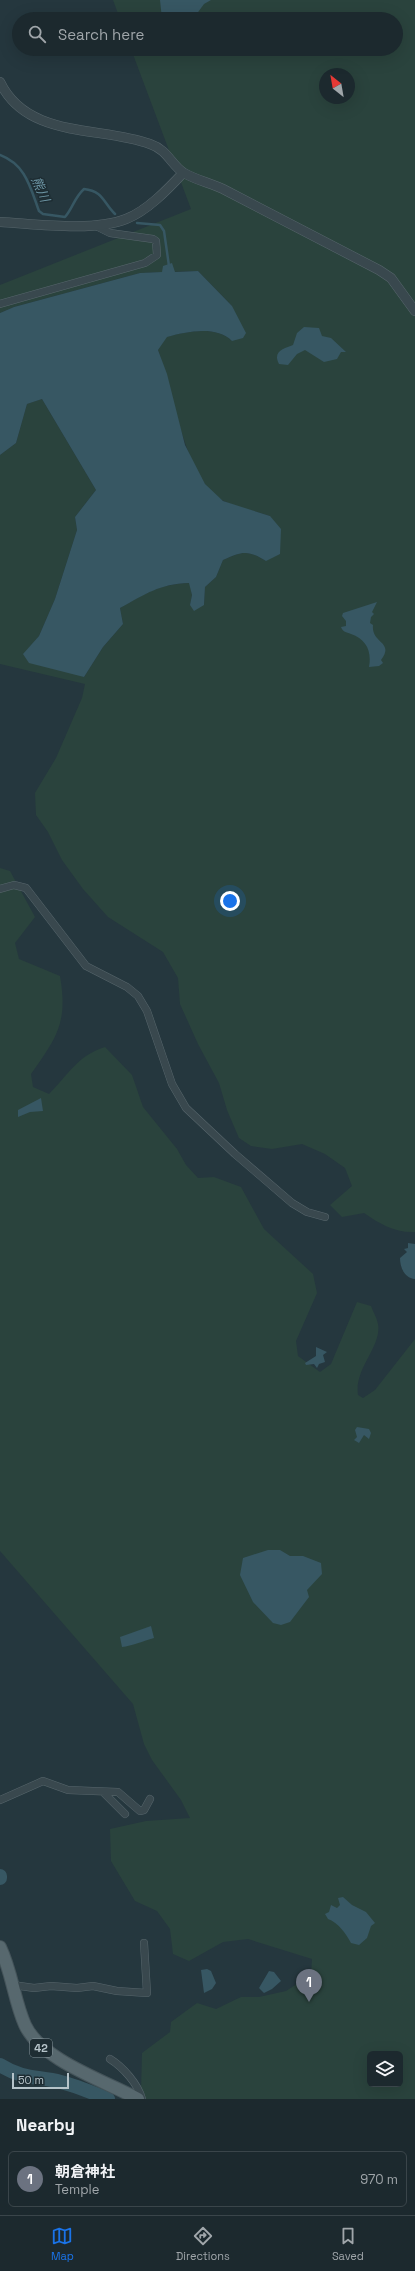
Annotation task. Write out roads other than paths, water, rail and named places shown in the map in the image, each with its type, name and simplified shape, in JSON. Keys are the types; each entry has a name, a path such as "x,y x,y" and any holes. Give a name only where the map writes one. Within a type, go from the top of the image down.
{"main road":[{"name":"42","path":"0,1946 7,1961 25,2023 40,2047 65,2063 138,2099"}],"street":[{"path":"0,82 13,103 38,118 88,133 138,140 152,144 164,150 183,173 219,188 379,270 391,278 415,311"},
{"path":"0,222 96,226 126,219 148,206 183,173"},
{"path":"0,304 145,263 157,255 156,241 153,239 110,233 96,226"},
{"path":"0,889 14,885 26,888 86,966 127,987 138,996 147,1011 172,1084 186,1108 235,1154 292,1202 307,1212 325,1217"},
{"path":"0,1800 43,1781 68,1790 118,1792 140,1811 144,1810 150,1799"},
{"path":"103,1792 125,1814"},
{"path":"13,1985 34,1988 51,1986 77,1988 93,1986 117,1991 147,1993 144,1943"},
{"path":"110,2059 121,2066 136,2085 142,2099"}],"water":[{"path":"160,0 211,0 204,4 198,12 161,12"},
{"path":"172,263 175,272 198,271 232,306 246,333 243,338 232,341 225,336 209,331 183,333 167,337 158,350 167,374 185,445 205,484 223,501 270,516 281,529 280,554 266,561 250,553 241,553 223,560 216,577 205,587 204,605 194,611 190,605 192,595 189,583 169,585 145,594 120,608 123,624 103,647 84,677 29,663 23,654 39,636 55,599 77,530 75,517 96,490 42,399 27,404 16,443 0,455 0,313 14,307 140,273 162,272 163,266"},
{"path":"304,327 319,328 322,336 331,338 346,352 341,352 337,359 324,362 305,350 297,354 288,365 279,364 277,360 278,353 293,345 297,333"},
{"path":"377,602 372,612 374,614 371,617 370,623 373,625 375,636 384,646 385,654 381,660 383,663 379,666 369,667 370,656 367,646 361,639 343,630 341,627 346,626 346,621 342,616 343,613"},
{"path":"41,1098 43,1111 30,1112 18,1117 18,1110"},
{"path":"408,1243 415,1244 415,1279 408,1277 403,1272 401,1265 400,1258 407,1252 404,1249 408,1248"},
{"path":"316,1347 327,1352 323,1355 325,1362 319,1364 317,1368 314,1364 306,1365 305,1363 316,1356"},
{"path":"357,1427 369,1429 371,1433 369,1439 364,1435 359,1443 354,1440 357,1437 355,1430"},
{"path":"268,1550 280,1550 290,1556 303,1556 321,1563 322,1574 307,1590 309,1597 290,1622 281,1625 273,1623 253,1602 240,1575 243,1558"},
{"path":"151,1626 154,1638 134,1645 122,1647 120,1637"},
{"path":"343,1897 352,1905 366,1912 375,1923 371,1926 367,1938 359,1945 351,1943 342,1929 336,1923 328,1919 325,1914 329,1912 331,1905 337,1908 340,1905 338,1898"},
{"path":"207,1969 211,1971 216,1983 212,1989 204,1993 201,1970"},
{"path":"269,1971 274,1972 281,1981 272,1989 264,1993 259,1988"}],"waterway":[{"name":"熊川","path":"0,155 9,159 21,171 30,185 39,211 43,214 65,217 84,189 90,190 99,195 115,214"},
{"name":"熊川","path":"137,223 160,225 164,231 169,266"},
{"path":"0,2065 16,2073 67,2084 108,2099"}],"place":[{"name":"朝倉神社","path":"309,2002"}]}
